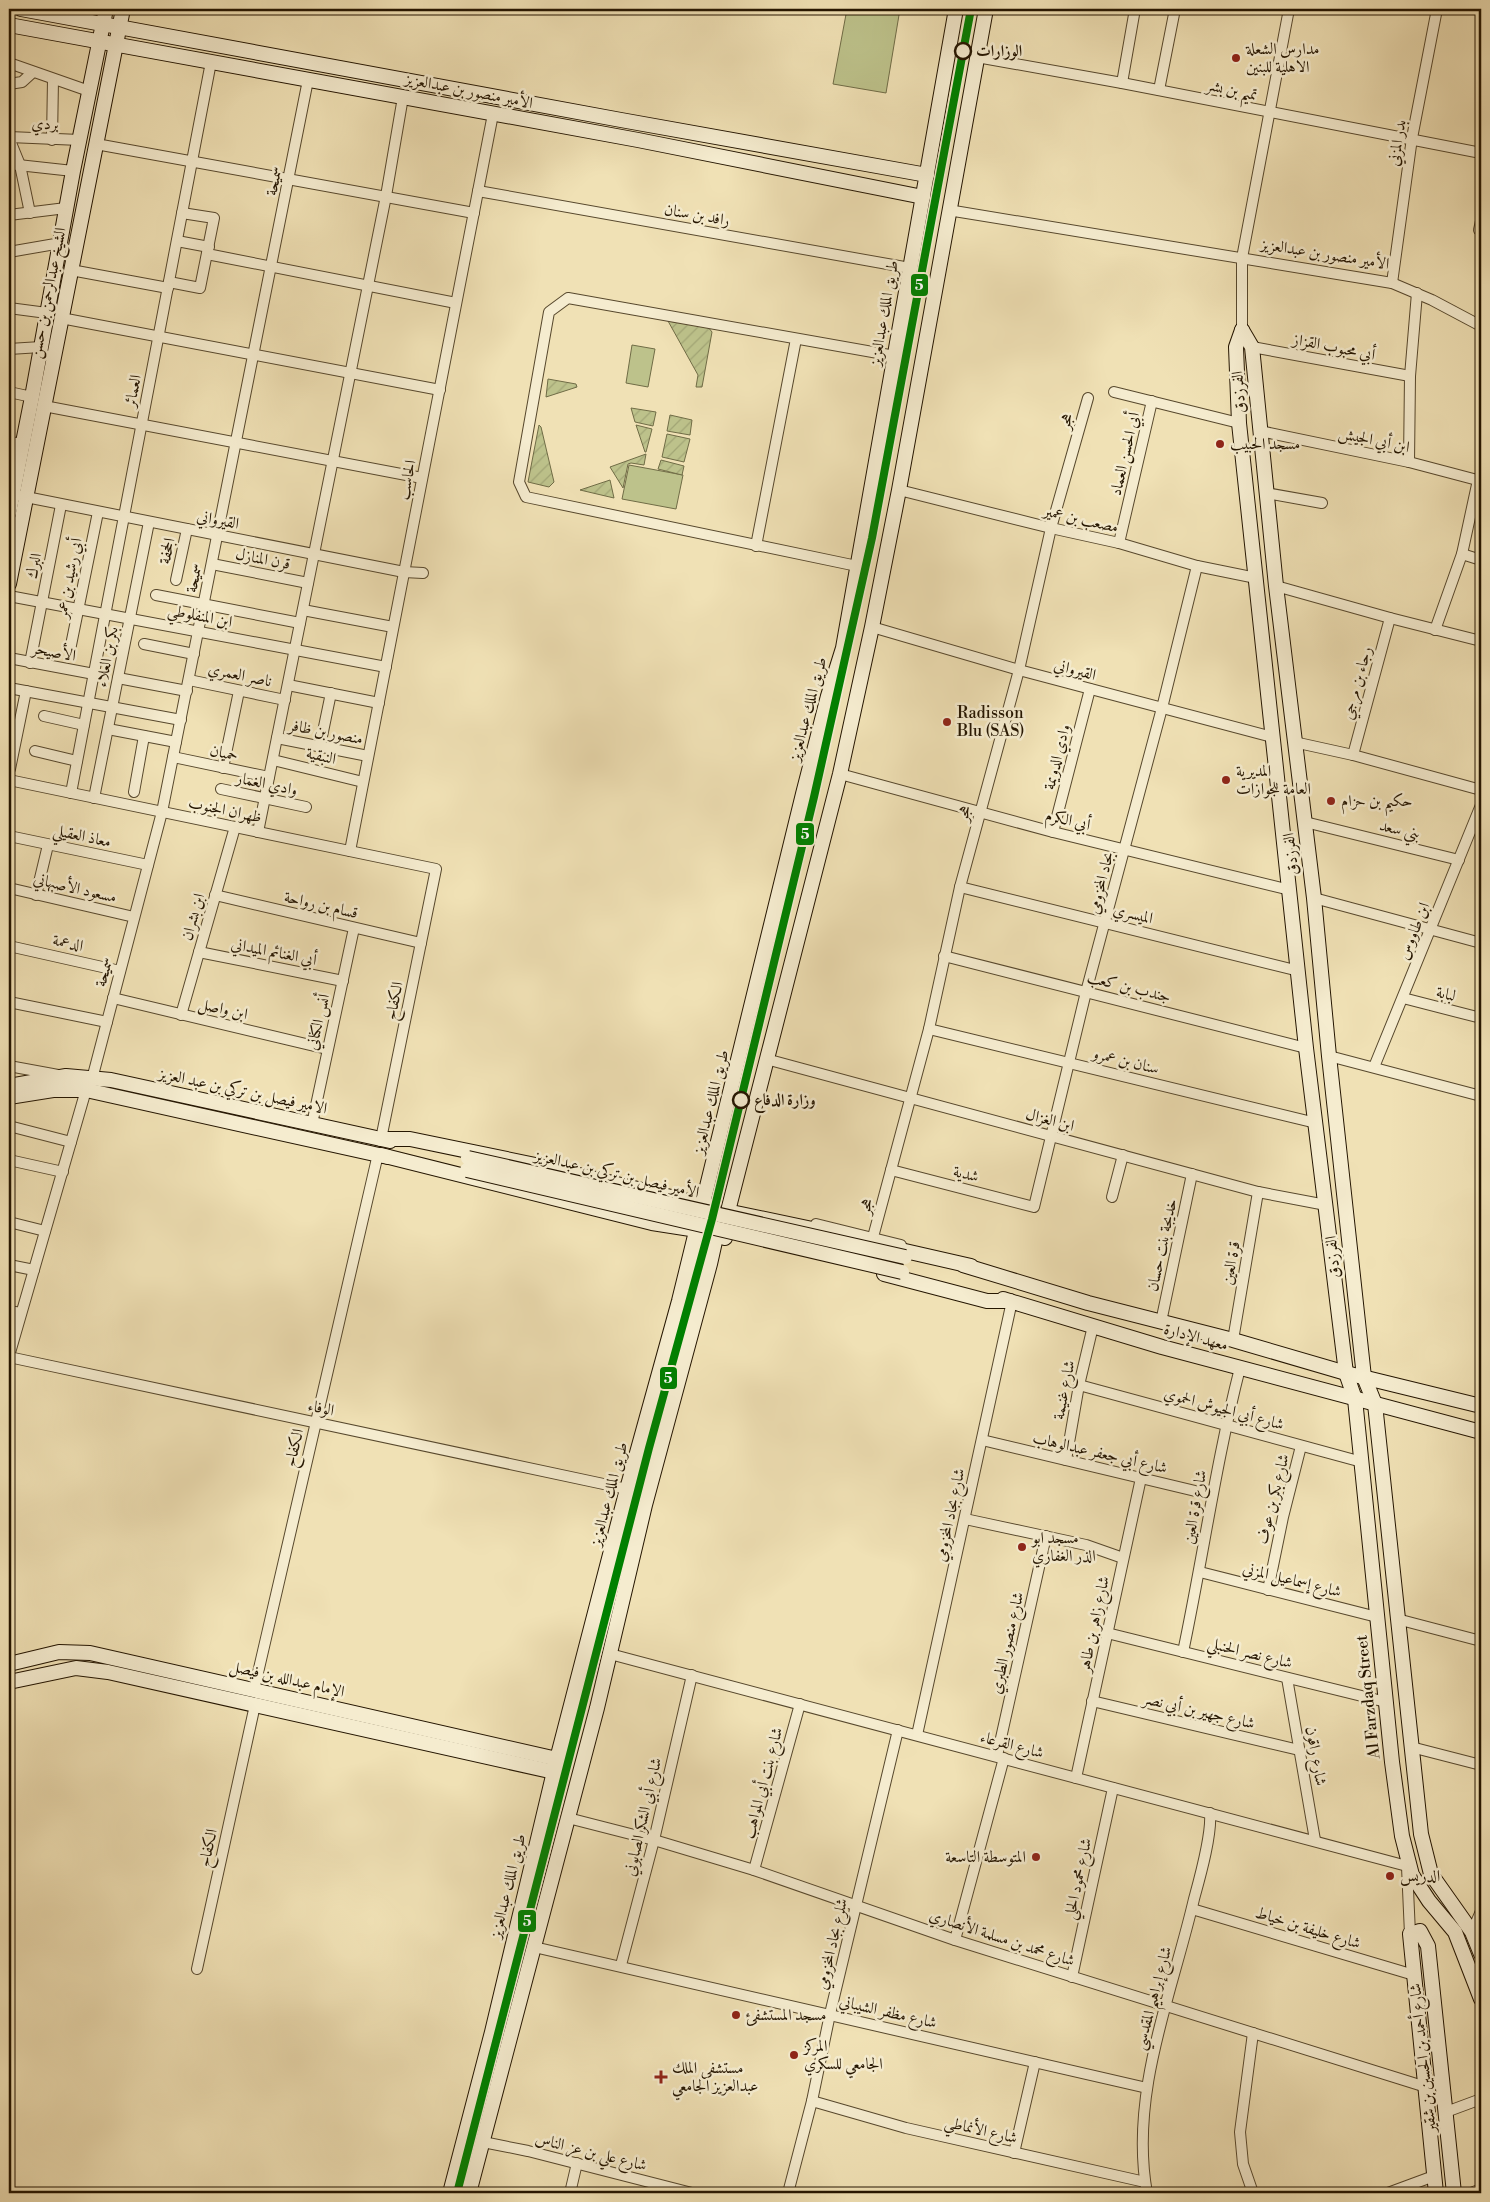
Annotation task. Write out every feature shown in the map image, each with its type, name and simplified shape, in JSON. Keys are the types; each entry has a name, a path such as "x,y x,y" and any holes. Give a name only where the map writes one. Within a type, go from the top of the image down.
{"main road":[{"name":"الأمير منصور بن عبدالعزيز","path":"20,9 51,11 102,24 612,119 927,175"},
{"name":"الشيخ عبدالرحمن بن حسن","path":"9,584 16,495 16,443 32,397 61,242 72,170 80,140 106,9"},
{"name":"الشيخ عبدالرحمن بن حسن","path":"9,513 44,406 123,9"},
{"name":"طريق الملك عبدالعزيز","path":"450,2193 492,2032 557,1759 627,1489 679,1301 803,794 828,696 843,648 956,9"},
{"path":"469,2193 610,1654 645,1505 716,1237 729,1208 840,774 900,490 948,210 986,9"},
{"name":"الأمير منصور بن عبدالعزيز","path":"9,25 98,43 493,114 923,197"},
{"path":"876,188 880,166"},
{"name":"الفرزدق","path":"1242,330 1252,347 1276,586 1314,898 1328,1056 1364,1377"},
{"name":"الفرزدق","path":"1242,330 1236,347 1239,422 1306,1048 1346,1373"},
{"name":"الامير فيصل بن تركي بن عبد العزيز","path":"9,1096 66,1076 89,1084 379,1155 468,1164"},
{"name":"الامير فيصل بن تركي بن عبد العزيز","path":"9,1096 110,1080 381,1139 468,1164"},
{"path":"381,1139 410,1139 661,1194 704,1201 762,1217 972,1266"},
{"path":"379,1155 647,1222 697,1230 716,1237 760,1241 987,1301 1011,1301"},
{"name":"معهد الإدارة","path":"468,1164 902,1272 1011,1301 1240,1368 1481,1432"},
{"name":"الأمير فيصل بن تركي بن عبدالعزيز","path":"468,1164 905,1257"},
{"path":"647,1222 652,1221 660,1210 661,1194"},
{"path":"760,1241 762,1217"},
{"name":"معهد الإدارة","path":"905,1257 972,1266 1088,1303 1233,1340 1346,1373 1481,1406"},
{"name":"Al Farzdaq Street","path":"1346,1373 1355,1399 1392,1762 1406,1852 1412,1875 1429,1901 1455,1932 1481,1999"},
{"path":"1364,1377 1375,1404 1396,1619 1421,1834 1431,1874 1472,1932 1481,1954"},
{"path":"566,1729 567,1738 571,1743 576,1745 581,1743 622,1599"},
{"name":"الإمام عبدالله بن فيصل","path":"9,1664 60,1652 90,1653 557,1759"},
{"name":"الإمام عبدالله بن فيصل","path":"9,1682 76,1668 108,1672 554,1772"},
{"name":"شارع أحمد بن الحسين بن شقير","path":"1436,2193 1410,1934 1420,1931 1428,1946 1454,2193"},
{"path":"1419,2021 1436,2017"}],"street":[{"path":"1122,83 1135,9"},
{"path":"1159,90 1175,9"},
{"name":"الفرزدق","path":"1242,330 1242,258 1271,113 1289,9"},
{"name":"بدر المزني","path":"1392,282 1412,138 1437,9"},
{"name":"تميم بن بشر","path":"976,58 1122,83 1271,113 1412,138 1481,153"},
{"name":"العمائر","path":"71,793 211,62"},
{"path":"9,63 89,92"},
{"path":"9,84 22,82 33,72"},
{"path":"52,140 53,79"},
{"name":"سميحة","path":"9,1356 107,1022 162,812 290,179 308,80"},
{"path":"258,832 386,196 402,97"},
{"name":"الحاسب","path":"350,851 493,114"},
{"path":"9,138 20,165 30,213"},
{"name":"بردي","path":"9,138 80,140"},
{"path":"96,144 474,212"},
{"path":"9,164 72,170"},
{"name":"رافد بن سنان","path":"478,191 910,268"},
{"path":"9,215 66,208"},
{"name":"الأمير منصور بن عبدالعزيز","path":"948,210 1392,282 1481,326"},
{"path":"71,270 200,288 214,218 182,213"},
{"path":"177,240 208,251 272,267 456,303"},
{"path":"9,252 61,242"},
{"path":"1409,462 1410,376 1417,293"},
{"path":"857,566 526,497 519,482 549,312 568,298 895,356"},
{"path":"9,308 47,313"},
{"path":"61,318 440,390"},
{"path":"756,546 796,339"},
{"path":"9,349 41,347"},
{"name":"أبي محبوب القزاز","path":"1252,347 1410,376"},
{"path":"9,392 32,397"},
{"path":"1114,392 1239,422"},
{"name":"هجر","path":"873,1237 928,1029 960,887 1019,670 1051,528 1088,398"},
{"name":"أبي الحسن العماد","path":"1119,543 1152,401"},
{"path":"44,406 422,478"},
{"name":"ابن أبي الجيش","path":"1260,431 1409,462 1480,480"},
{"path":"1435,630 1462,554 1480,480"},
{"name":"مصعب بن عمير","path":"900,490 1119,543 1197,566 1256,578"},
{"path":"1266,493 1322,503"},
{"name":"القيرواني","path":"16,495 404,572 423,573"},
{"name":"البرك","path":"30,663 61,504"},
{"name":"أبي رشيد بن عمر","path":"70,650 98,512"},
{"name":"بكر بن العلاء","path":"94,798 149,522"},
{"name":"الجحفة","path":"176,580 187,529"},
{"path":"1462,554 1481,560"},
{"name":"قرن المنازل","path":"212,564 308,583"},
{"name":"بجاد المخزومي","path":"1034,1207 1086,992 1106,923 1197,566"},
{"path":"1276,586 1481,641"},
{"path":"156,595 300,623"},
{"name":"ابن المنفلوطي","path":"9,596 386,667"},
{"path":"303,610 393,628"},
{"name":"رجاء بن مرجي","path":"1353,756 1390,618"},
{"name":"القيرواني","path":"872,627 1090,690 1272,738"},
{"path":"144,644 194,654"},
{"name":"الأصيحر","path":"9,658 94,674"},
{"name":"ناصر العمري","path":"118,678 187,691"},
{"name":"ناصر العمري","path":"189,680 285,700"},
{"name":"ناصر العمري","path":"288,685 379,702"},
{"path":"9,688 181,720"},
{"path":"223,768 239,690"},
{"name":"وادي الدويمة","path":"1053,832 1090,690"},
{"path":"10,769 26,691"},
{"path":"320,746 331,693"},
{"path":"44,716 84,725"},
{"path":"108,729 176,742"},
{"path":"134,792 144,736"},
{"name":"منصور بن ظافر","path":"277,738 368,756"},
{"path":"1294,742 1481,790"},
{"path":"35,751 77,761"},
{"name":"حميان","path":"173,757 269,777"},
{"name":"النبقية","path":"273,760 363,782"},
{"name":"أبي الكرم","path":"840,774 1053,832 1125,848 1290,890"},
{"name":"ظهران الجنوب","path":"9,780 436,869"},
{"name":"وادي الغمار","path":"221,789 306,807"},
{"name":"ابن طاووس","path":"1374,1067 1481,805"},
{"name":"بني سعد","path":"1304,822 1459,860"},
{"name":"ابن بشران","path":"181,1015 235,827"},
{"name":"معاذ العقيلي","path":"9,836 148,866"},
{"path":"36,895 48,844"},
{"name":"الكفاح","path":"381,1139 436,869"},
{"name":"الميسري","path":"960,887 1299,971"},
{"name":"مسعود الأصبهاني","path":"9,888 134,917"},
{"name":"قسام بن رواحة","path":"215,895 421,944"},
{"path":"1314,898 1481,944"},
{"name":"أنس الكناني","path":"312,1124 354,928"},
{"name":"الدعمة","path":"9,946 120,971"},
{"name":"أبي الغنائم الميداني","path":"199,952 343,981"},
{"name":"جندب بن كعب","path":"944,956 1306,1048"},
{"name":"ابن واصل","path":"113,998 327,1049"},
{"name":"لبابة","path":"1403,998 1481,1018"},
{"path":"9,1002 107,1022"},
{"name":"سنان بن عمرو","path":"928,1029 1316,1123"},
{"path":"1328,1056 1481,1096"},
{"name":"ابن الغزال","path":"766,1060 1258,1192 1326,1205"},
{"path":"9,1066 66,1076"},
{"path":"9,1126 71,1142"},
{"path":"485,1154 704,1201"},
{"name":"الكفاح","path":"254,1690 315,1422 379,1155"},
{"path":"1112,1197 1123,1156"},
{"path":"9,1160 63,1172"},
{"name":"شدية","path":"891,1170 1034,1207"},
{"name":"خديجة بنت حسان","path":"1161,1322 1192,1174"},
{"name":"قرة العين","path":"1233,1340 1258,1192"},
{"path":"729,1208 873,1237 972,1266"},
{"path":"9,1222 45,1230"},
{"path":"9,1265 34,1270"},
{"name":"شارع بجاد المخزومي","path":"917,1735 1011,1301"},
{"path":"9,1311 21,1313"},
{"name":"شارع غنيمة","path":"1066,1460 1079,1385 1093,1326"},
{"name":"الوفاء","path":"9,1356 627,1489"},
{"name":"شارع قرة العين","path":"1183,1652 1200,1572 1212,1495 1226,1425 1240,1368"},
{"name":"شارع أبي الجيوش الحموي","path":"1079,1385 1362,1462"},
{"name":"شارع أبي جعفر عبدالوهاب","path":"982,1440 1212,1495"},
{"name":"شارع بكر بن عوف","path":"1268,1590 1282,1517 1301,1446"},
{"name":"شارع زاهر بن طاهر","path":"1076,1778 1141,1478"},
{"path":"965,1519 1046,1536 1124,1558"},
{"name":"شارع منصور الطبري","path":"956,1940 1000,1757 1046,1536"},
{"name":"شارع إسماعيل المزني","path":"1200,1572 1377,1617"},
{"path":"1396,1619 1481,1641"},
{"name":"شارع نصر الحنبلي","path":"1107,1633 1386,1702"},
{"name":"شارع القرعاء","path":"610,1654 1407,1866"},
{"name":"شارع أبي الشكر الصابوني","path":"621,1965 654,1840 692,1675"},
{"name":"شارع راقون","path":"1287,1678 1315,1840"},
{"name":"شارع جهير بن أبي نصر","path":"1092,1701 1299,1750"},
{"name":"شارع بنت أبي المواهب","path":"754,1870 800,1704"},
{"name":"الكفاح","path":"197,1969 255,1705"},
{"name":"شلرع بجاد المخزومي","path":"788,2193 812,2101 830,2014 898,1730"},
{"path":"1411,1747 1481,1765"},
{"name":"شارع محمود الحلي","path":"1072,1977 1113,1788"},
{"name":"شارع إبراهيم المقدسي","path":"1147,2193 1144,2182 1143,2126 1147,2088 1160,2026 1203,1863 1210,1813"},
{"name":"شارع محمد بن مسلمة الأنصاري","path":"568,1818 654,1840 754,1870 956,1940 1426,2087"},
{"name":"شارع أحمد بن الحسين بن شقير","path":"1406,1852 1410,1934"},
{"name":"شارع خليفة بن خياط","path":"1192,1909 1414,1975"},
{"path":"1472,1932 1481,1911"},
{"name":"شارع مظفر الشيباني","path":"534,1947 621,1965 1147,2088"},
{"path":"1253,2033 1240,2132 1243,2164 1253,2193"},
{"path":"1014,2152 1035,2062"},
{"path":"1446,2112 1481,2099"},
{"name":"شارع الأنماطي","path":"812,2101 906,2128 1144,2182"},
{"name":"شارع علي بن عز الناس","path":"483,2142 692,2193"},
{"path":"570,2193 578,2164"},
{"path":"1388,2193 1434,2176"},
{"path":"1471,2193 1481,2189"}],"green space":[{"path":"847,9 900,9 886,93 833,84"},
{"path":"668,321 708,327 712,332 702,387 696,387 698,375"},
{"path":"632,345 655,349 648,387 626,383"},
{"path":"548,379 576,384 577,387 546,397"},
{"path":"631,408 656,412 653,426 635,422"},
{"path":"670,415 692,420 690,435 667,431"},
{"path":"539,425 554,482 549,487 528,482"},
{"path":"636,425 652,429 646,452 645,452"},
{"path":"667,434 690,439 684,462 662,457"},
{"path":"646,454 644,465 628,464 623,488 610,467"},
{"path":"661,460 684,466 682,475 658,469"},
{"path":"629,465 683,475 676,509 622,499"},
{"path":"610,480 614,498 580,490"}],"transit line":[{"name":"5","path":"457,2193 649,1448 712,1219 814,797 872,538 971,9"}],"place":[{"name":"الوزارات","path":"963,51"},
{"name":"مدارس الشعلة الاهلية للبنين","path":"1236,58"},
{"name":"مسجد الحبيب","path":"1220,444"},
{"name":"Radisson Blu (SAS)","path":"947,722"},
{"name":"المديرية العامة للجوازات","path":"1226,780"},
{"name":"حكيم بن حزام","path":"1331,801"},
{"name":"وزارة الدفاع","path":"741,1100"},
{"name":"مسجد ابو الذر الغفاري","path":"1022,1547"},
{"name":"المتوسطة التاسعة","path":"1036,1857"},
{"name":"الدريس","path":"1390,1876"},
{"name":"مسجد المستشفئ","path":"736,2015"},
{"name":"المركز الجامعي للسكري","path":"794,2055"},
{"name":"مستشفى الملك عبدالعزيز الجامعي","path":"661,2077"}]}
